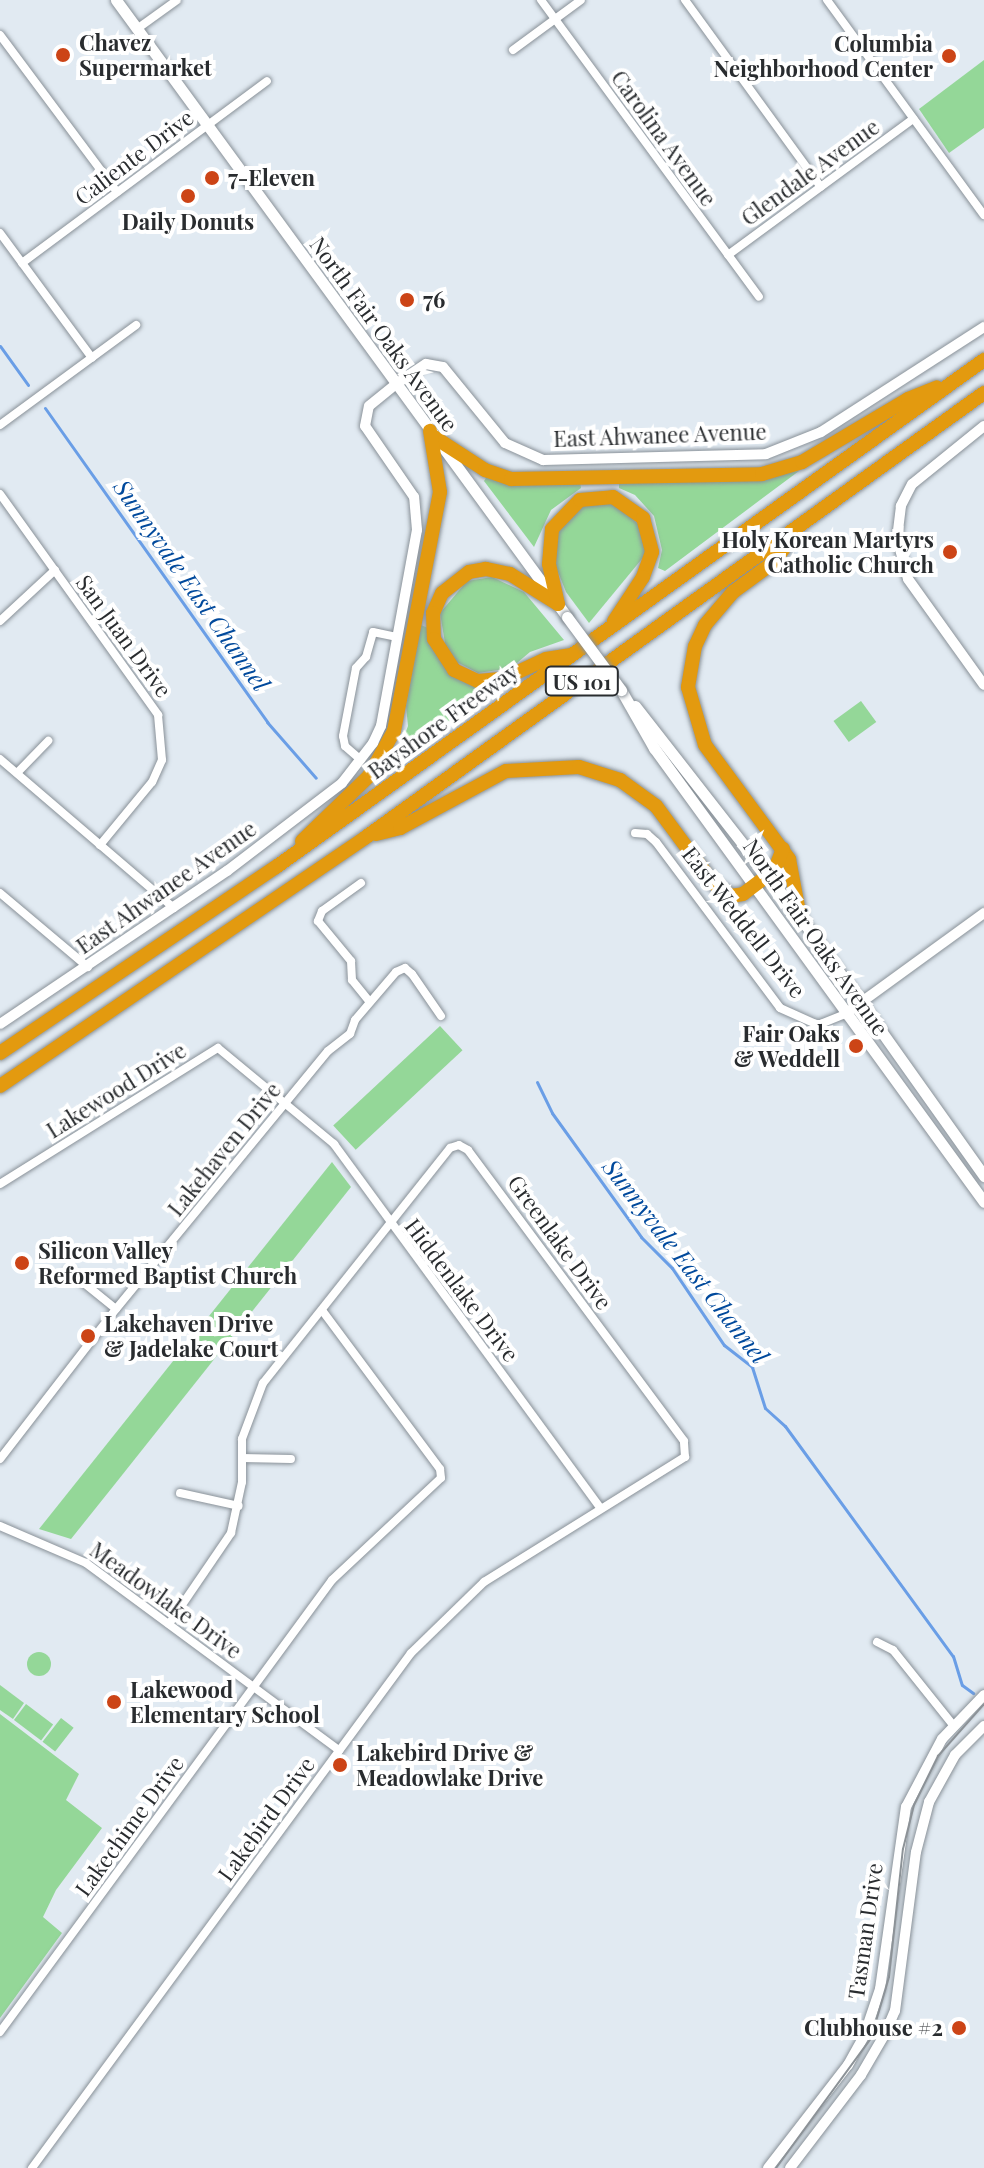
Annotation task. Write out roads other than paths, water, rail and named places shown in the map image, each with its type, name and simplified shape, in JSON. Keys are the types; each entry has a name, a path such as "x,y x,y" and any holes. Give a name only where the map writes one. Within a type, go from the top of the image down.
{"highway":[{"name":"Bayshore Freeway","path":"0,1053 276,867 984,360"},
{"path":"432,434 485,470 511,479 762,474 802,462 908,399 956,380"},
{"name":"US 101","path":"0,1086 366,837 984,393"},
{"path":"276,867 369,776 389,746 440,492 432,434"},
{"path":"563,611 548,550 557,520 587,497 622,500 643,518 652,552 643,577 611,627"},
{"path":"799,526 774,562 733,592 705,625 695,646 688,687 705,745 783,849 794,878 800,917"},
{"path":"563,611 510,574 469,572 442,593 433,613 434,639 454,670 478,681 503,679 546,659 572,655"},
{"path":"366,837 400,828 506,771 579,767 620,780 656,806 722,891 743,894 761,881 783,849"}],"main road":[{"name":"North Fair Oaks Avenue","path":"116,0 621,690 654,748 761,881 845,1014 984,1202"},
{"name":"North Fair Oaks Avenue","path":"761,881 800,917 984,1176"}],"street":[{"path":"137,29 177,0"},
{"name":"Carolina Avenue","path":"541,0 759,297"},
{"path":"513,50 581,0"},
{"path":"685,0 821,187"},
{"path":"827,0 984,215"},
{"path":"0,35 117,192"},
{"name":"Caliente Drive","path":"22,263 267,81"},
{"name":"Glendale Avenue","path":"728,255 913,119"},
{"path":"0,233 92,358"},
{"path":"0,425 136,325"},
{"name":"East Ahwanee Avenue","path":"2,1020 88,967 174,908 342,783 361,760 381,726 416,513 414,497 364,419 373,401 396,384 426,364 443,367 505,443 543,460 766,454 821,432 984,327"},
{"path":"984,426 918,477 901,506 897,538 908,579 984,685"},
{"name":"San Juan Drive","path":"0,494 143,688 158,715 163,741 152,782 100,845"},
{"path":"0,621 55,570"},
{"path":"361,760 345,746 343,736 356,668 366,657 373,632 397,637"},
{"path":"17,773 48,741"},
{"path":"0,759 174,908"},
{"name":"East Weddell Drive","path":"635,833 647,834 656,842 780,1008 818,1025 845,1014 984,913"},
{"path":"361,883 322,911 318,921 351,961 352,980 370,1002 405,968 441,1016"},
{"path":"0,893 88,967"},
{"name":"Lakehaven Drive","path":"0,1459 116,1309 328,1051 350,1034 370,1002"},
{"name":"Lakewood Drive","path":"0,1184 218,1048 287,1101"},
{"name":"Hiddenlake Drive","path":"287,1101 334,1144 600,1507"},
{"name":"Greenlake Drive","path":"390,1224 450,1148 459,1145 468,1150 684,1441 686,1453"},
{"path":"169,1624 231,1533 239,1506 246,1420 263,1383 390,1224"},
{"path":"69,1271 116,1309"},
{"name":"Lakechime Drive","path":"0,2032 332,1580 441,1478 440,1469 322,1310"},
{"name":"Lakebird Drive","path":"32,2168 411,1653 450,1612 513,1561 600,1507 680,1464 686,1453"},
{"path":"242,1458 291,1459"},
{"path":"180,1493 239,1506"},
{"name":"Meadowlake Drive","path":"0,1526 69,1553 339,1750"},
{"path":"877,1642 893,1650 953,1725"},
{"name":"Tasman Drive","path":"768,2168 848,2065 868,2027 880,1989 899,1831 919,1774 953,1725 984,1695"},
{"name":"Tasman Drive","path":"790,2168 861,2075 885,2034 895,2011 925,1815 945,1768 984,1726"}],"waterway":[{"name":"Sunnyvale East Channel","path":"0,346 28,385"},
{"name":"Sunnyvale East Channel","path":"45,408 267,722 316,778"},
{"name":"Sunnyvale East Channel","path":"537,1082 552,1113 641,1237 672,1268 724,1345 752,1367 765,1408 785,1426 953,1656 962,1685 973,1693"}],"tram line":[{"path":"776,2168 871,2038 889,1977 903,1849 914,1805 938,1756 984,1704"}],"place":[{"name":"Chavez Supermarket","path":"63,55"},
{"name":"Columbia Neighborhood Center","path":"949,56"},
{"name":"7-Eleven","path":"212,178"},
{"name":"Daily Donuts","path":"188,196"},
{"name":"76","path":"407,300"},
{"name":"Holy Korean Martyrs Catholic Church","path":"950,552"},
{"name":"Fair Oaks & Weddell","path":"856,1046"},
{"name":"Silicon Valley Reformed Baptist Church","path":"22,1263"},
{"name":"Lakehaven Drive & Jadelake Court","path":"88,1336"},
{"name":"Lakewood Elementary School","path":"114,1702"},
{"name":"Lakebird Drive & Meadowlake Drive","path":"340,1765"},
{"name":"Clubhouse #2","path":"959,2028"}]}
